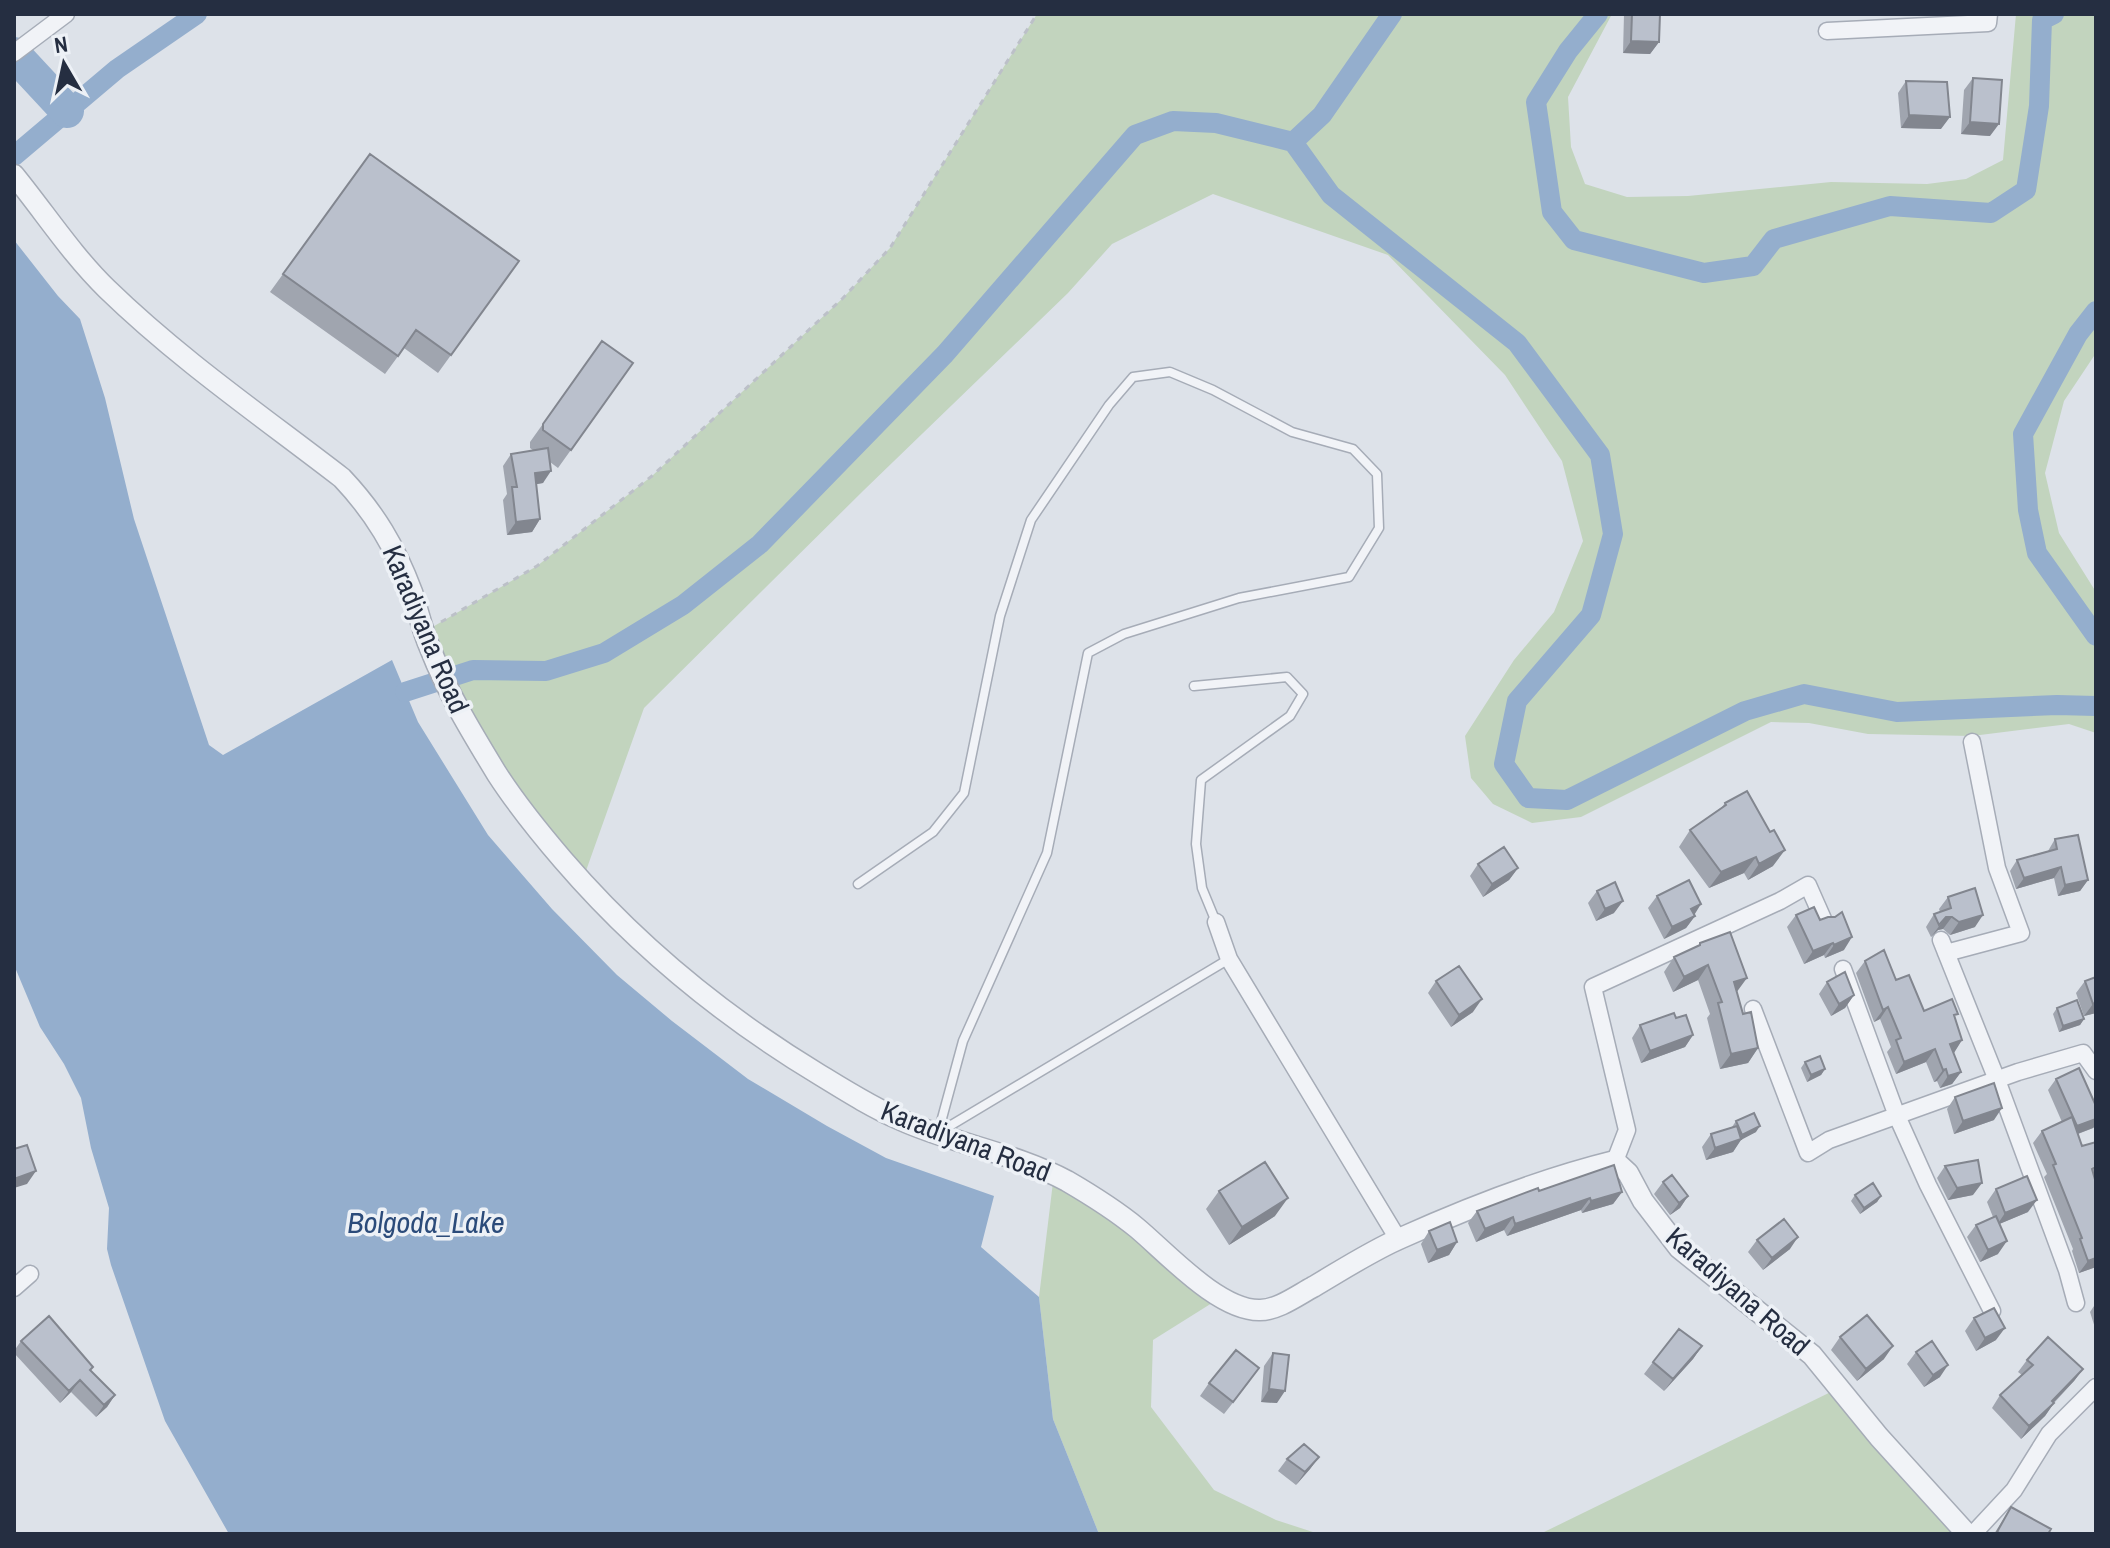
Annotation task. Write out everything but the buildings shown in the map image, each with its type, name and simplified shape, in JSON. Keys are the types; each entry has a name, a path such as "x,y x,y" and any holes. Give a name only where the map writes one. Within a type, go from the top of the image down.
{"street":[{"path":"18,50 66,14"},
{"path":"1827,31 1988,23 1989,14"},
{"name":"Karadiyana Road","path":"14,175 108,290 177,350 342,478 364,502 391,546 411,589 427,640 454,704 521,811 582,882 645,945 697,990 771,1046 902,1121 1054,1174 1102,1201 1203,1285 1239,1307 1263,1310 1287,1301 1398,1239 1489,1201 1615,1161 1628,1173 1643,1201 1679,1248 1812,1355 1879,1437 1967,1534"},
{"path":"1972,742 1997,868 2021,933 1943,947 1997,1080 2067,1270 2076,1303"},
{"path":"1615,1161 1627,1130 1593,987 1780,901 1808,885 1823,919"},
{"path":"1216,922 1229,959 1398,1239"},
{"path":"1843,969 1897,1116 1992,1311"},
{"path":"1753,1009 1808,1153 1829,1140 2083,1053 2096,1071"},
{"path":"14,1288 30,1274"},
{"path":"1973,1534 2014,1490 2049,1434 2096,1387"}],"lane":[{"path":"858,884 933,832 964,793 1000,616 1031,520 1109,405 1133,377 1170,372 1213,390 1292,432 1353,449 1377,474 1379,528 1349,577 1239,598 1124,634 1088,653 1047,853 963,1041 938,1133"},
{"path":"1194,686 1287,677 1303,694 1290,716 1201,780 1196,844 1202,888 1216,922"},
{"path":"938,1133 1229,959"}],"path":[{"path":"427,640 537,566 652,476 843,298 890,248 1037,14"}],"green space":[{"path":"1037,14 1612,14 1568,97 1571,147 1585,184 1627,197 1688,196 1831,182 1927,184 1966,179 2003,160 2016,14 2096,14 2096,353 2064,401 2045,473 2059,533 2096,592 2096,733 2069,724 1972,736 1868,734 1809,723 1771,722 1581,817 1532,823 1493,804 1471,778 1465,736 1514,660 1554,612 1583,541 1562,461 1505,375 1388,255 1213,194 1112,244 1068,293 644,708 582,882 521,811 424,632 537,566 652,476 843,298 890,248"},
{"path":"1054,1174 1220,1298 1153,1340 1151,1407 1214,1490 1276,1520 1319,1534 1099,1534 1053,1419 1039,1297"},
{"path":"1839,1388 1967,1534 1540,1534"}],"water":[{"name":"Bolgoda_Lake","path":"14,240 80,319 105,398 134,519 209,745 223,755 392,660 418,722 488,835 552,909 617,975 748,1079 827,1126 886,1158 994,1196 981,1247 1039,1297 1053,1419 1099,1534 229,1534 165,1421 111,1265 107,1249 109,1208 91,1148 81,1098 40,1027 14,965"}],"waterway":[{"path":"14,156 117,69 197,14"},
{"path":"405,692 473,670 546,671 604,653 683,605 760,544 945,354 1135,135 1173,121 1216,123 1293,142 1322,115 1392,14"},
{"path":"1598,14 1568,51 1536,102 1552,212 1574,240 1704,273 1753,266 1774,239 1890,206 1991,213 2026,190 2039,106 2042,20 2054,14"},
{"path":"14,54 67,111"},
{"path":"1293,142 1331,195 1517,343 1600,455 1613,534 1591,615 1517,701 1504,764 1528,798 1567,800 1745,711 1804,694 1897,712 2096,706"},
{"path":"2096,311 2078,334 2023,434 2028,510 2037,553 2096,636"}]}
